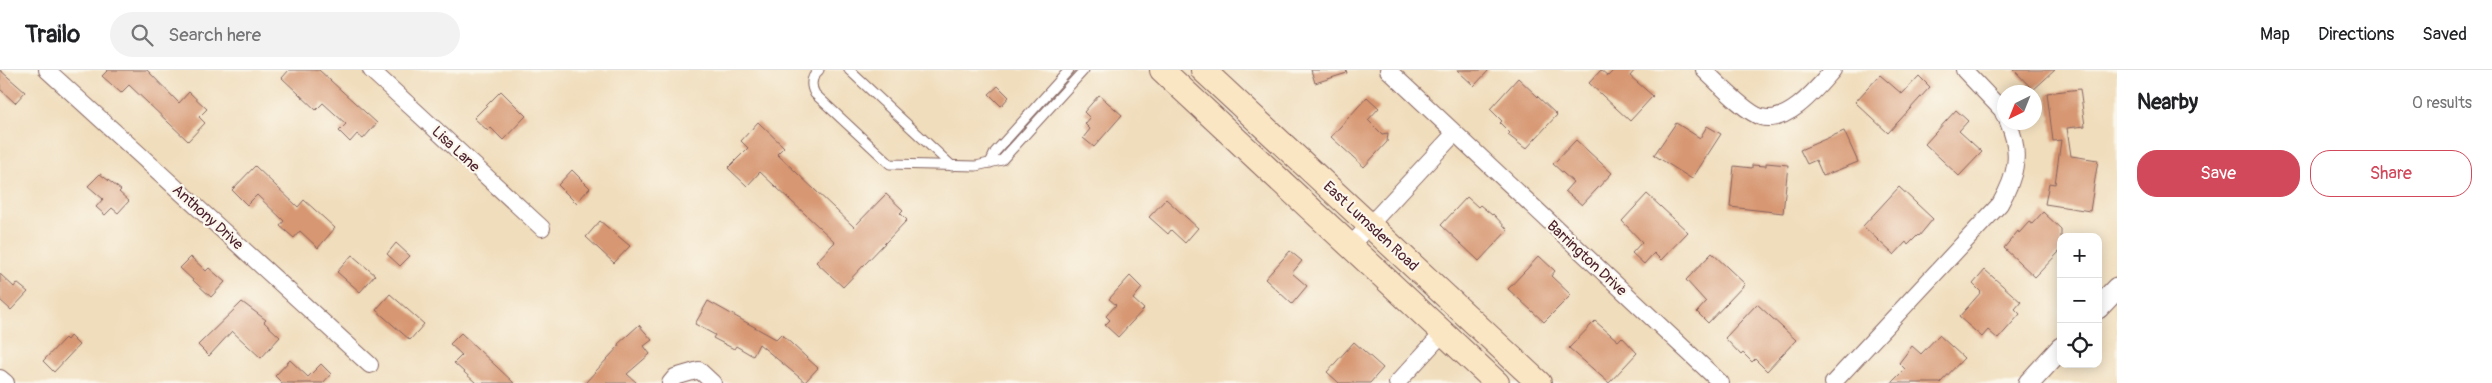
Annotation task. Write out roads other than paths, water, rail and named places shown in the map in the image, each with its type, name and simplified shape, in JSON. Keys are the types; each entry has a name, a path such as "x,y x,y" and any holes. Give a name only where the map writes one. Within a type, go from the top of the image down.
{"main road":[{"name":"East Lumsden Road","path":"1162,70 1497,383"},
{"name":"East Lumsden Road","path":"1202,70 1539,383"}],"street":[{"name":"Anthony Drive","path":"47,70 370,364"},
{"name":"Lisa Lane","path":"371,70 542,228"},
{"name":"Barrington Drive","path":"1388,70 1721,383"},
{"path":"1704,70 1740,102 1762,117 1782,116 1806,100 1833,70"},
{"path":"1964,70 1997,105"},
{"path":"1833,383 2000,204 2016,170 2017,150 2011,130"},
{"path":"1350,246 1454,134"},
{"path":"2102,304 2117,288"},
{"path":"1397,383 1443,333"},
{"path":"2029,383 2057,352"},
{"path":"672,380 699,370 713,383"},
{"path":"0,378 6,383"}],"lane":[{"path":"819,70 812,77 811,84 815,94 886,161 897,166 976,166 1002,160 1084,70"},
{"path":"849,70 952,166"},
{"path":"990,163 995,152 1069,70"}]}
